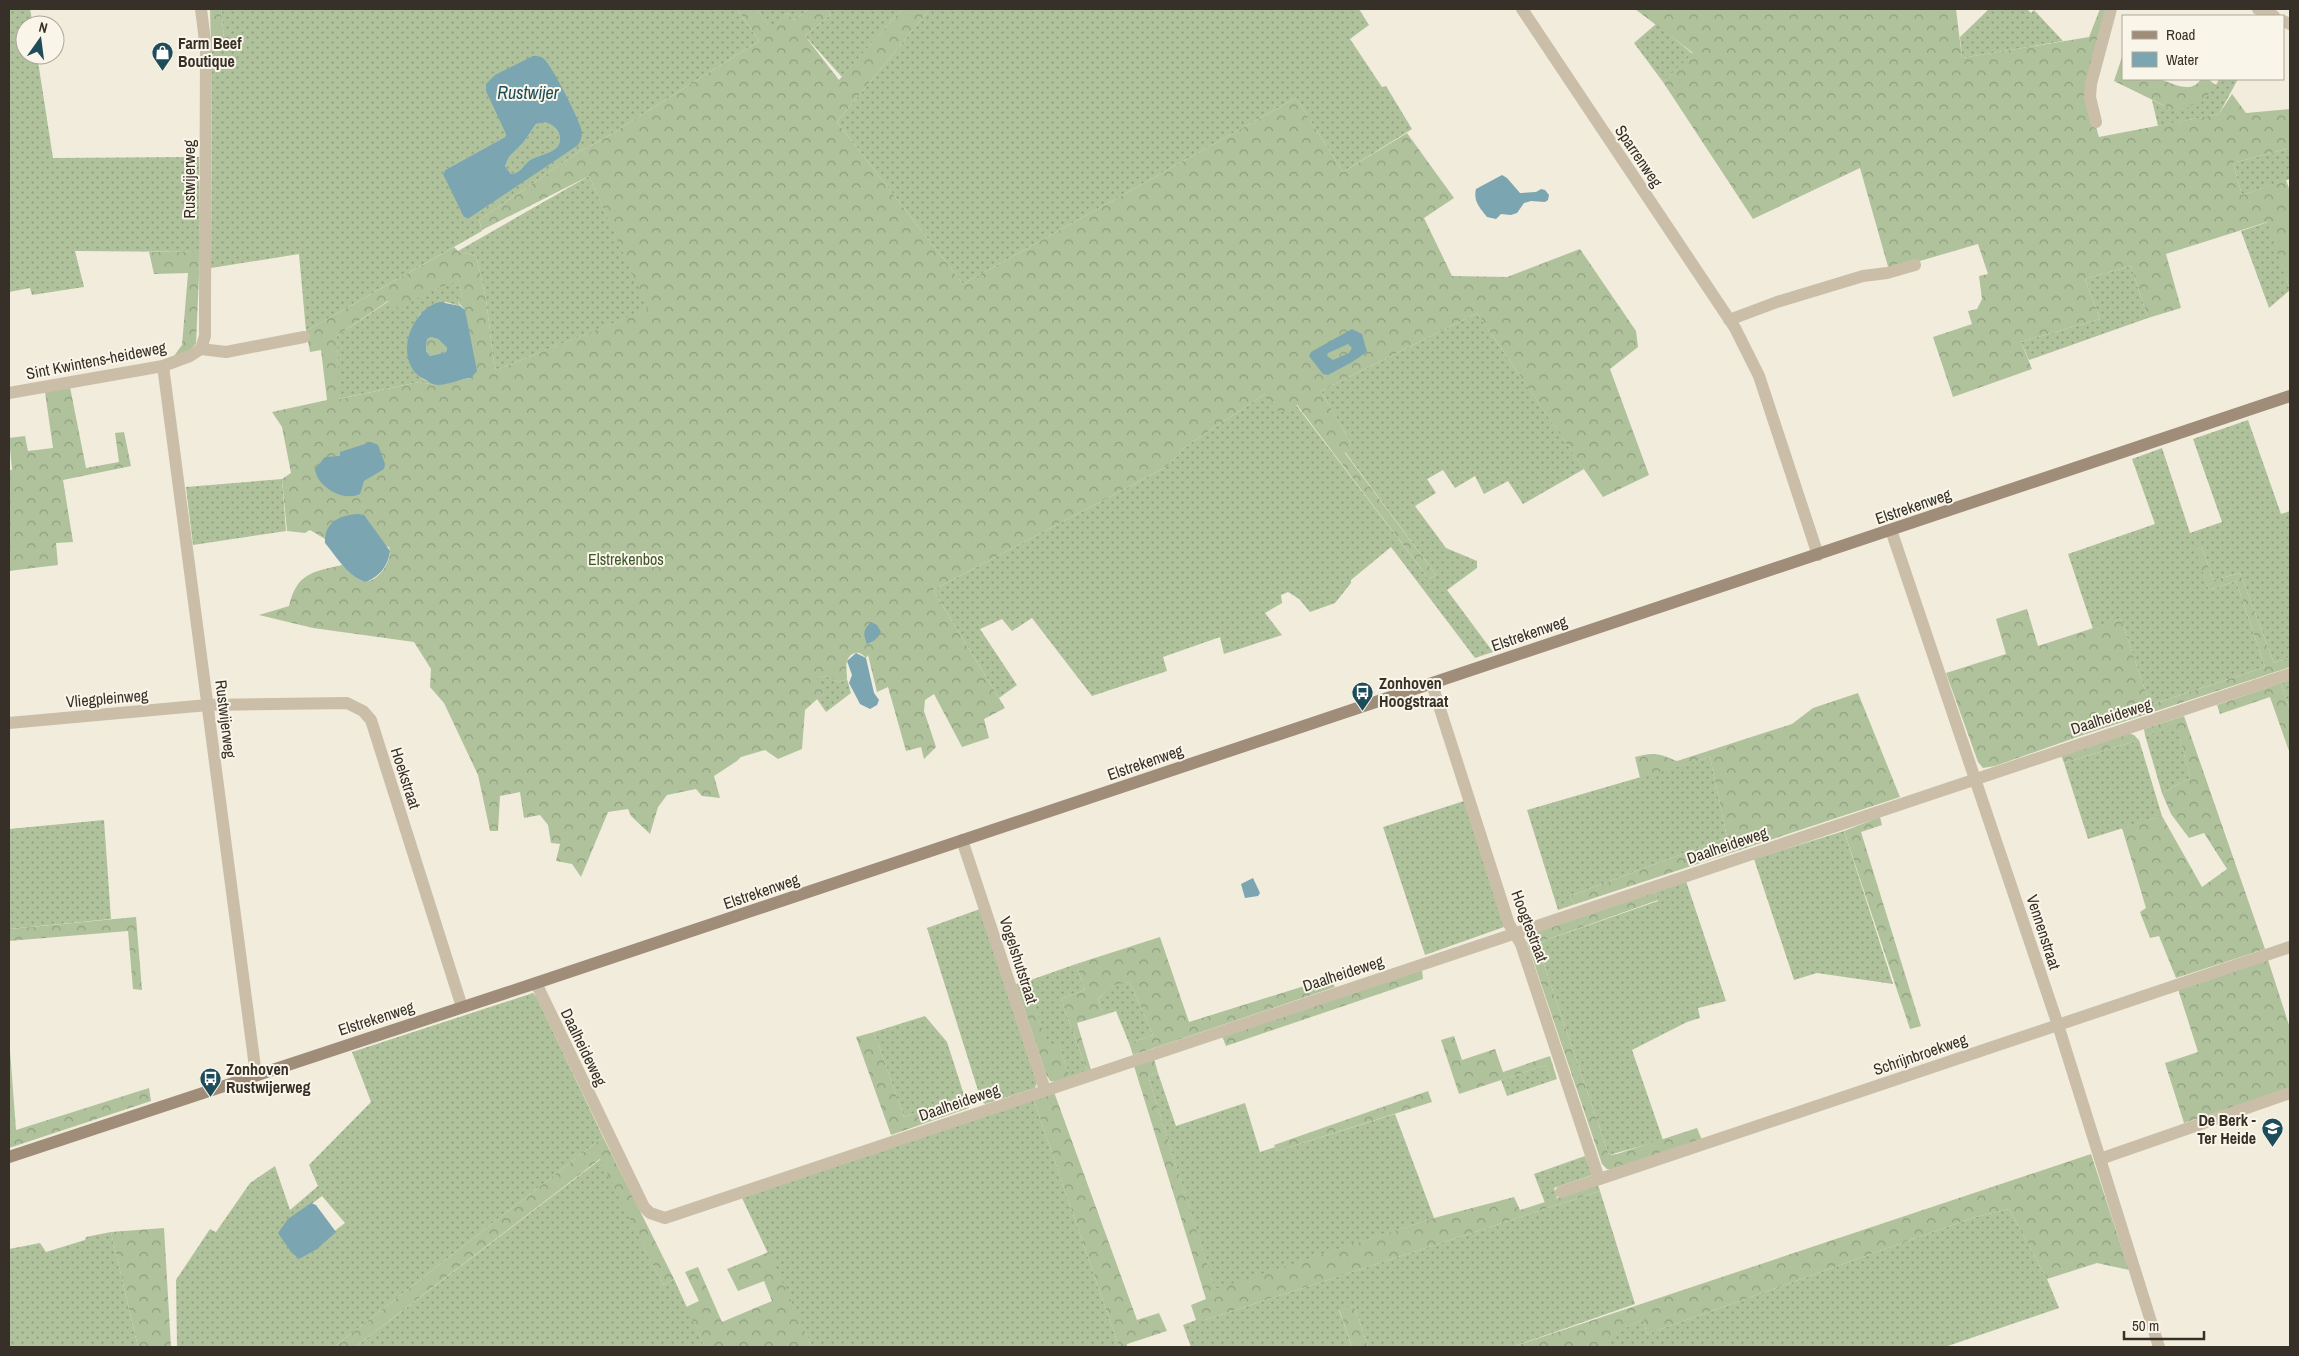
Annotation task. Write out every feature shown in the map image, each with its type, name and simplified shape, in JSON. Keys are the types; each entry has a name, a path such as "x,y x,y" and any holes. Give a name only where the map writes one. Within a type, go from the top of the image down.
{"street":[{"name":"Rustwijerweg","path":"200,349 205,336 206,283 206,49 201,9"},
{"name":"Sparrenweg","path":"1522,9 1729,320 1759,376 1818,555"},
{"path":"2096,122 2090,97 2111,9"},
{"path":"2258,9 2272,15"},
{"path":"1729,320 1777,302 1863,276 1887,273 1914,265"},
{"path":"200,349 226,352 304,337"},
{"name":"Sint Kwintens-heideweg","path":"9,393 162,366 190,356 200,349"},
{"name":"Rustwijerweg","path":"162,366 256,1075"},
{"name":"Elstrekenweg","path":"9,1157 536,983 2290,396"},
{"name":"Vennenstraat","path":"1891,530 2058,1025 2159,1347"},
{"name":"Daalheideweg","path":"536,983 644,1207 657,1217 673,1216 2290,674"},
{"name":"Hoogtestraat","path":"1432,684 1510,924 1516,932 1599,1179"},
{"name":"Hoekstraat","path":"208,705 346,703 363,711 371,720 462,1007"},
{"name":"Vliegpleinweg","path":"9,723 208,705"},
{"name":"Vogelshutstraat","path":"962,840 1045,1090"},
{"name":"Schrijnbroekweg","path":"1561,1192 2290,947"},
{"path":"2100,1160 2290,1093"}],"green space":[{"path":"9,9 30,9 31,15 15,15 15,65 39,65 53,158 199,157 200,252 75,251 84,287 32,295 30,288 9,292"},
{"path":"210,9 221,9 225,47 211,46"},
{"path":"221,9 737,9 759,41 600,141 580,151 479,220 482,231 306,331 299,254 211,268 211,46 225,47","holes":["565,95 577,146 523,181 443,174 445,170 505,137 506,134"]},
{"name":"Elstrekenbos","path":"737,9 756,9 772,30 787,13 794,20 809,9 827,9 831,14 805,36 839,80 902,9 930,9 837,122 963,284 1296,98 1343,172 1407,133 1454,198 1424,218 1452,276 1507,277 1580,249 1636,331 1638,347 1610,369 1649,475 1603,497 1477,313 1321,391 1351,443 1345,453 1436,575 1429,579 1297,405 1280,413 1265,394 1185,447 1168,466 933,590 1005,708 984,719 989,738 962,747 934,694 925,700 924,711 936,747 924,759 921,747 906,751 888,687 877,692 868,655 866,658 861,654 855,653 847,661 847,679 839,682 826,676 817,678 824,693 805,710 802,749 778,759 765,750 741,757 714,776 720,798 702,796 696,789 667,795 658,807 650,834 631,816 628,809 608,812 581,877 572,864 556,861 560,844 551,843 548,825 540,815 524,818 520,792 500,796 498,831 490,831 478,775 444,703 430,687 431,669 414,642 313,628 259,615 289,606 292,595 301,580 314,572 342,565 360,580 372,580 378,576 386,565 390,552 389,547 327,532 325,539 310,530 305,533 287,531 282,479 291,473 282,427 272,412 327,400 321,350 310,352 306,331 454,247 458,251 476,256 486,300 496,370 648,309 589,176 482,230 479,220 580,151 600,141 759,41","holes":["458,281 462,295 458,302 465,310 471,378 436,385 419,382 339,399 337,336 388,301 398,308 435,289"]},
{"path":"756,9 809,9 794,20 787,13 772,31"},
{"path":"827,9 902,9 842,77 805,36 831,14"},
{"path":"930,9 1359,9 1369,25 1350,39 1382,87 1386,86 1412,129 1343,172 1296,98 963,284 837,122"},
{"path":"1635,9 1956,9 1962,58 2089,37 2100,9 2109,9 2092,114 2099,137 2219,114 2232,94 2246,113 2290,109 2290,148 2233,163 2242,195 2286,180 2290,191 2290,290 2267,222 2166,254 2181,308 2148,318 2131,266 2085,279 2100,319 2021,342 2032,369 1953,397 1933,337 1972,324 1968,311 1977,309 1982,299 1979,276 1988,274 1978,244 1889,270 1860,168 1753,219 1663,82 1693,53"},
{"path":"1989,9 2027,9 2031,13 2034,10 2063,41 1962,58 1960,37"},
{"path":"1656,24 1693,54 1663,82 1634,43"},
{"path":"2122,57 2122,80 2162,80 2187,87 2197,84 2200,80 2209,80 2216,85 2205,98 2180,112 2114,81"},
{"path":"2218,80 2237,80 2219,114 2158,126 2152,100 2171,109 2216,85"},
{"path":"545,121 554,126 558,132 560,140 558,145 550,152 530,160 520,170 511,174 505,166 509,157 523,143 536,124"},
{"path":"2290,148 2290,179 2242,195 2233,163"},
{"path":"589,176 649,309 496,370 486,300 476,256 458,251"},
{"path":"2268,222 2290,290 2269,308 2241,231"},
{"path":"149,252 200,252 196,344 190,350 174,356 182,345 188,273 154,274"},
{"path":"2131,266 2148,318 2029,360 2021,342 2100,319 2085,279"},
{"path":"458,280 462,295 458,302 460,306 446,302 420,314 415,322 421,378 436,385 419,382 338,399 337,336 389,301 435,289"},
{"path":"1477,313 1584,469 1523,504 1508,481 1484,494 1475,476 1455,488 1443,470 1427,479 1436,493 1415,506 1446,548 1477,561 1477,568 1447,590 1493,652 1475,658 1391,547 1351,580 1351,583 1335,603 1310,612 1299,599 1288,592 1281,595 1282,603 1265,613 1282,635 1224,654 1220,637 1163,657 1167,671 1092,696 1032,618 1012,631 1002,619 980,629 1017,685 999,698 933,590 1168,466 1185,447 1265,394 1296,405 1429,579 1436,575 1345,452 1351,443 1321,391"},
{"path":"431,337 438,339 447,348 446,352 430,356 426,351 427,339"},
{"path":"70,387 86,468 119,462 115,433 124,432 131,466 63,480 73,542 56,543 58,565 9,571 9,470 12,470 9,438 25,436 28,451 53,448 45,392"},
{"path":"2248,420 2281,514 2290,511 2290,657 2274,663 2240,573 2213,580 2202,547 2195,548 2209,590 2236,581 2265,667 2150,705 2121,619 2093,629 2068,554 2155,524 2132,459 2162,448 2190,533 2222,522 2193,439"},
{"path":"282,479 286,531 193,545 186,487"},
{"path":"2202,547 2213,580 2240,573 2274,663 2290,657 2290,667 1995,766 1983,768 1978,762 1946,673 2006,654 1996,619 2027,609 2038,646 2121,619 2150,705 2265,667 2236,581 2209,590 2194,548"},
{"path":"826,676 839,682 847,679 851,693 826,712 817,699 824,693 816,678"},
{"path":"2290,680 2290,710 2281,683"},
{"path":"2281,683 2290,710 2290,754 2270,697 2220,714 2217,705"},
{"path":"1858,693 1900,797 1573,905 1570,896 1727,837 1710,757 1640,778 1635,757 1656,754 1677,761 1792,724 1813,708"},
{"path":"2184,716 2265,949 2176,978 2159,936 2150,938 2140,912 2146,908 2122,828 2162,816 2202,887 2227,869 2204,833 2189,838 2171,814 2162,793 2190,778 2177,726 2145,735 2144,729"},
{"path":"2177,725 2190,778 2162,793 2145,735"},
{"path":"2128,733 2134,735 2139,740 2064,763 2061,755"},
{"path":"2139,740 2162,816 2088,839 2064,763"},
{"path":"1710,757 1727,837 1570,896 1573,905 1558,910 1527,810"},
{"path":"1464,801 1504,927 1425,955 1383,827"},
{"path":"1880,817 1882,825 1861,832 1921,1026 1910,1029 1844,831"},
{"path":"104,820 111,919 9,929 9,829"},
{"path":"1844,831 1893,984 1817,973 1794,980 1754,859"},
{"path":"1686,881 1726,1001 1698,1008 1700,1018 1687,1022 1632,1050 1663,1140 1609,1155 1542,959 1541,945 1546,940 1658,901 1655,892"},
{"path":"1655,892 1658,900 1546,940 1541,945 1542,959 1609,1155 1697,1128 1702,1140 1614,1170 1607,1169 1602,1164 1527,942 1528,935"},
{"path":"980,909 1037,1083 1035,1088 985,1104 981,1100 927,928"},
{"path":"136,917 142,990 133,989 128,931 9,941 9,929"},
{"path":"1160,937 1189,1022 1330,978 1335,987 1133,1055 1129,1043 1153,1035 1130,983 1120,983 1108,989 1098,999 1104,1015 1077,1023 1091,1070 1087,1071 1061,999 1085,990 1076,964"},
{"path":"2268,960 2290,1028 2290,1088 2184,1123 2165,1063 2198,1052 2178,989"},
{"path":"1076,964 1085,990 1061,999 1087,1071 1070,1077 1059,1046 1049,1049 1025,982"},
{"path":"1422,970 1423,979 1226,1046 1222,1036"},
{"path":"1025,982 1049,1048 1059,1045 1070,1077 1056,1082 1050,1081 1046,1074 1016,984"},
{"path":"1122,982 1130,983 1153,1035 1129,1043 1116,1011 1104,1015 1098,999 1109,988"},
{"path":"533,993 603,1137 334,1347 177,1347 176,1280 210,1229 216,1232 250,1183 275,1166 290,1210 318,1186 309,1165 371,1102 352,1052","holes":["322,1196 345,1223 303,1255 283,1226"]},
{"path":"925,1016 947,1042 965,1098 904,1117 874,1032"},
{"path":"874,1032 904,1117 965,1098 969,1108 891,1135 856,1037"},
{"path":"1454,1036 1462,1060 1495,1049 1503,1072 1550,1056 1557,1079 1551,1081 1546,1065 1459,1094 1441,1040"},
{"path":"9,1037 16,1130 149,1088 151,1101 9,1148"},
{"path":"1154,1059 1158,1073 1148,1076 1215,1289 1434,1218 1514,1197 1520,1210 1598,1185 1600,1191 1205,1320 1196,1320 1191,1305 1206,1299 1134,1066"},
{"path":"1546,1065 1551,1081 1507,1096 1501,1080"},
{"path":"1158,1073 1176,1126 1245,1103 1260,1152 1275,1147 1277,1151 1395,1114 1434,1218 1215,1290 1148,1076"},
{"path":"1428,1091 1432,1102 1277,1151 1274,1145"},
{"path":"1054,1092 1137,1320 1159,1313 1167,1331 1127,1344 1127,1347 1119,1347 1033,1098"},
{"path":"1033,1098 1119,1347 812,1347 742,1198"},
{"path":"603,1137 674,1279 663,1285 600,1159 355,1347 334,1347"},
{"path":"2091,1154 2129,1270 2097,1263 2047,1279 2009,1209 1972,1218 1647,1334 1643,1319 1610,1336 1600,1347 1512,1347"},
{"path":"1585,1156 1592,1175 1554,1188 1557,1198 1545,1203 1534,1174"},
{"path":"601,1159 663,1285 674,1279 705,1347 355,1347"},
{"path":"1600,1191 1635,1304 1512,1347 1368,1347 1354,1306 1339,1310 1352,1347 1191,1347 1183,1325 1196,1320 1205,1320"},
{"path":"2009,1209 2047,1279 2059,1308 1945,1347 1600,1347 1609,1336 1643,1319 1647,1334 1972,1218"},
{"path":"164,1228 171,1347 138,1347 111,1232"},
{"path":"111,1232 138,1347 9,1347 9,1249 40,1243 46,1252 85,1240 86,1237"},
{"path":"769,1252 812,1347 705,1347 686,1307 699,1301 685,1272 698,1267 722,1322 772,1301 764,1281 738,1291 727,1269"},
{"path":"1354,1306 1368,1347 1352,1347 1339,1309"}],"water":[{"name":"Rustwijer","path":"533,56 543,58 553,71 570,103 581,128 581,138 577,146 469,218 464,217 443,174 445,170 505,137 506,134 486,91 486,84 495,75","holes":["545,122 557,129 560,140 558,145 550,152 530,160 520,170 511,174 505,166 509,157 523,143 536,124"]},
{"path":"1502,175 1520,193 1545,190 1549,195 1548,200 1545,202 1531,201 1524,203 1517,213 1511,215 1501,214 1496,219 1487,217 1476,201 1476,189"},
{"path":"440,302 460,306 465,310 477,371 471,378 437,385 428,382 416,373 409,363 407,351 408,338 420,315 429,307","holes":["431,337 438,339 447,348 446,352 430,356 426,351 427,339"]},
{"path":"1352,329 1362,334 1367,352 1328,375 1323,374 1309,356 1311,352","holes":["1348,344 1352,348 1349,353 1333,360 1327,356 1328,353"]},
{"path":"371,442 378,445 385,464 384,469 364,481 360,494 346,496 339,494 320,482 315,469 325,457 340,456 340,452"},
{"path":"364,515 390,551 382,570 366,582 348,571 325,543 327,530 334,521 345,516"},
{"path":"871,622 877,625 881,632 875,640 867,644 864,632"},
{"path":"856,653 866,658 874,693 879,700 877,705 870,709 860,704 849,683 852,675 847,661"},
{"path":"1253,878 1260,893 1258,896 1245,898 1241,884"},
{"path":"311,1203 316,1205 336,1232 317,1249 299,1259 291,1252 278,1233 288,1219"}],"place":[{"name":"Farm Beef Boutique","path":"162,71"},
{"name":"Zonhoven Hoogstraat","path":"1363,711"},
{"name":"Zonhoven Rustwijerweg","path":"210,1097"},
{"name":"De Berk - Ter Heide","path":"2272,1148"}]}
